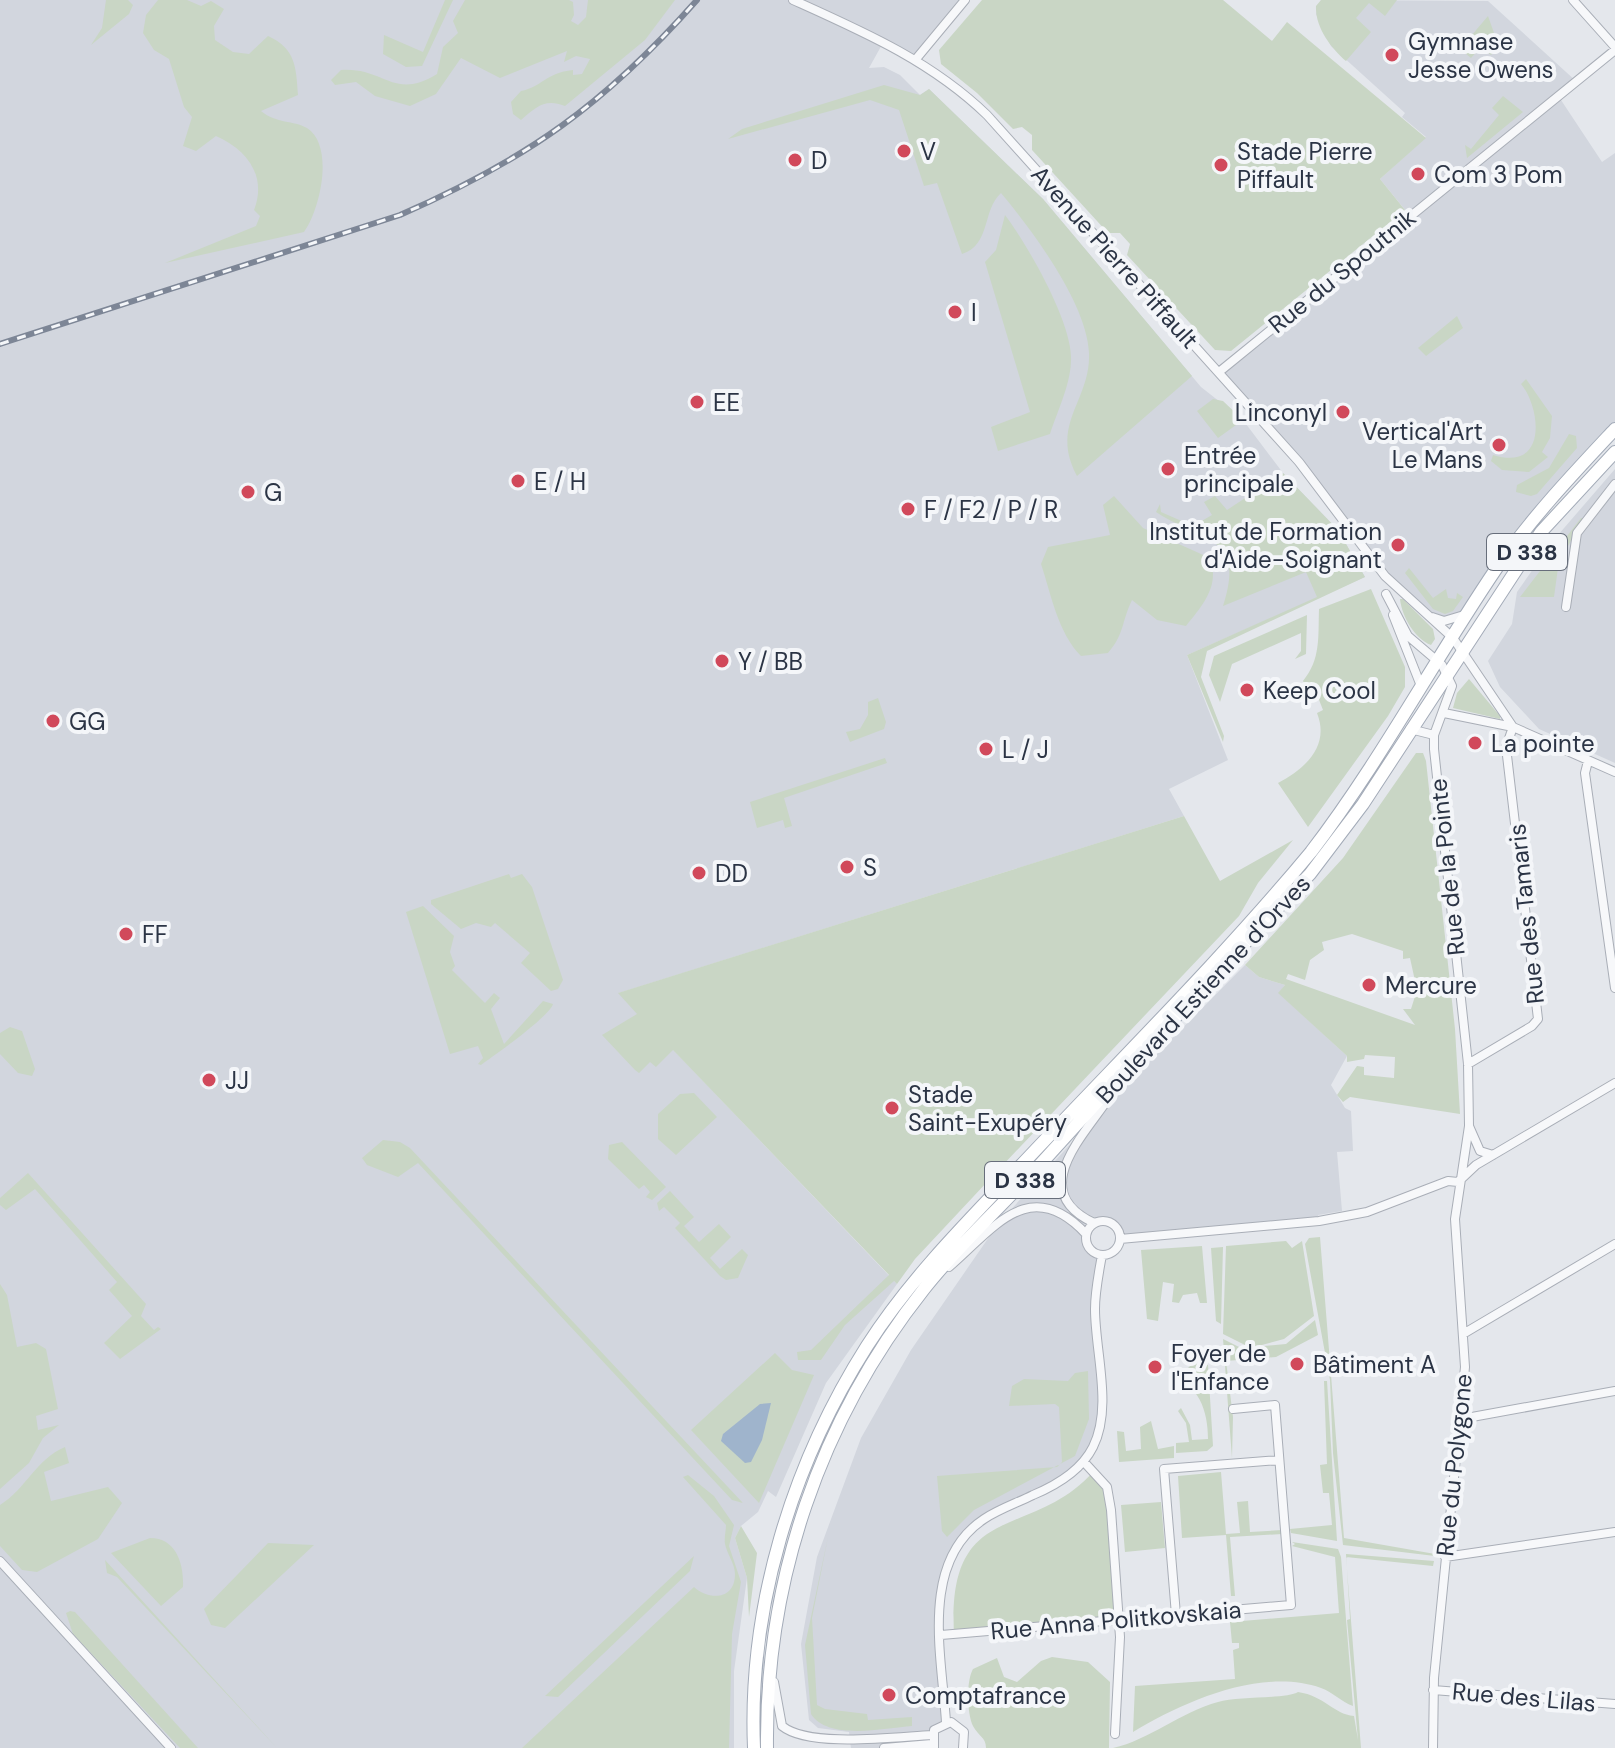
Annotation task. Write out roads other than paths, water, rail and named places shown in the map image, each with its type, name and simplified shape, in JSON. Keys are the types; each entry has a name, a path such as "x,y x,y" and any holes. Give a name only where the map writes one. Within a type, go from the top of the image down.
{"main road":[{"name":"Boulevard Estienne d'Orves","path":"767,1748 772,1649 790,1553 819,1463 863,1376 924,1288 1310,874 1363,804 1410,729 1444,667 1453,638 1529,524 1615,429"},
{"name":"Boulevard Estienne d'Orves","path":"754,1748 760,1641 783,1527 824,1421 867,1346 911,1287 957,1235 1302,863 1349,800 1421,686 1461,653 1541,532 1615,452"}],"street":[{"name":"Avenue Pierre Piffault","path":"793,0 916,59 965,93 988,116 1299,462 1385,576 1453,638 1513,727"},
{"path":"916,59 965,0"},
{"path":"1573,0 1615,48"},
{"name":"Rue du Spoutnik","path":"1219,372 1615,48"},
{"path":"1566,607 1577,533 1615,484"},
{"path":"1385,576 1386,594 1414,677 1421,686"},
{"path":"1386,594 1408,636 1444,667 1452,692 1434,735 1410,729"},
{"path":"1418,608 1441,621 1469,612"},
{"path":"1444,713 1513,727 1615,772"},
{"name":"Rue des Tamaris","path":"1468,1064 1537,1020 1506,747 1513,727"},
{"name":"Rue de la Pointe","path":"1434,735 1468,1064 1469,1126"},
{"path":"1588,761 1585,777 1615,988"},
{"path":"1120,1239 1112,1223 1094,1223 1073,1209 1066,1198 1065,1168 1074,1142 1102,1110 1125,1071"},
{"path":"1120,1239 1319,1221 1367,1212 1448,1181 1458,1182 1493,1155 1615,1083"},
{"path":"1469,1126 1480,1151 1493,1155"},
{"name":"Rue du Polygone","path":"1433,1748 1433,1690 1465,1367 1455,1219 1458,1182 1469,1126"},
{"path":"924,1288 1015,1209 1035,1205 1052,1208 1086,1234 1091,1250 1102,1255 1114,1250 1120,1239"},
{"path":"1086,1234 1094,1223"},
{"path":"1463,1334 1615,1244"},
{"path":"946,1722 939,1598 949,1558 961,1539 984,1518 1051,1487 1084,1462 1098,1436 1102,1414 1095,1308 1102,1255"},
{"path":"1461,1419 1615,1391"},
{"path":"1176,1615 1164,1469 1279,1460 1275,1405 1233,1409"},
{"name":"Rue Anna Politkovskaia","path":"941,1635 1291,1605 1279,1460"},
{"path":"1084,1462 1104,1481 1109,1492 1119,1620 1115,1734"},
{"path":"1445,1557 1615,1532"},
{"path":"0,1561 171,1748"},
{"path":"772,1649 777,1713 790,1734 827,1741 933,1743"},
{"name":"Rue des Lilas","path":"1433,1690 1615,1704"},
{"path":"933,1743 938,1725 946,1722 956,1724 964,1732 963,1748"},
{"path":"884,1748 933,1743"}],"water":[{"path":"771,1403 762,1440 751,1462 745,1463 721,1441 723,1434 760,1404"}],"railway":[{"path":"0,344 400,215 446,194 526,150 562,126 630,70 697,0"}],"place":[{"name":"Gymnase Jesse Owens","path":"1392,55"},
{"name":"V","path":"904,151"},
{"name":"D","path":"795,160"},
{"name":"Stade Pierre Piffault","path":"1221,165"},
{"name":"Com 3 Pom","path":"1418,174"},
{"name":"I","path":"955,312"},
{"name":"EE","path":"697,402"},
{"name":"Linconyl","path":"1343,412"},
{"name":"Vertical'Art Le Mans","path":"1499,445"},
{"name":"Entrée principale","path":"1168,469"},
{"name":"E / H","path":"518,481"},
{"name":"G","path":"248,492"},
{"name":"F / F2 / P / R","path":"908,509"},
{"name":"Institut de Formation d'Aide-Soignant","path":"1398,545"},
{"name":"Y / BB","path":"722,661"},
{"name":"Keep Cool","path":"1247,690"},
{"name":"GG","path":"53,721"},
{"name":"La pointe","path":"1475,743"},
{"name":"L / J","path":"986,749"},
{"name":"S","path":"847,867"},
{"name":"DD","path":"699,873"},
{"name":"FF","path":"126,934"},
{"name":"Mercure","path":"1369,985"},
{"name":"JJ","path":"209,1080"},
{"name":"Stade Saint-Exupéry","path":"892,1108"},
{"name":"Bâtiment A","path":"1297,1364"},
{"name":"Foyer de l'Enfance","path":"1155,1367"},
{"name":"Comptafrance","path":"889,1695"}]}
